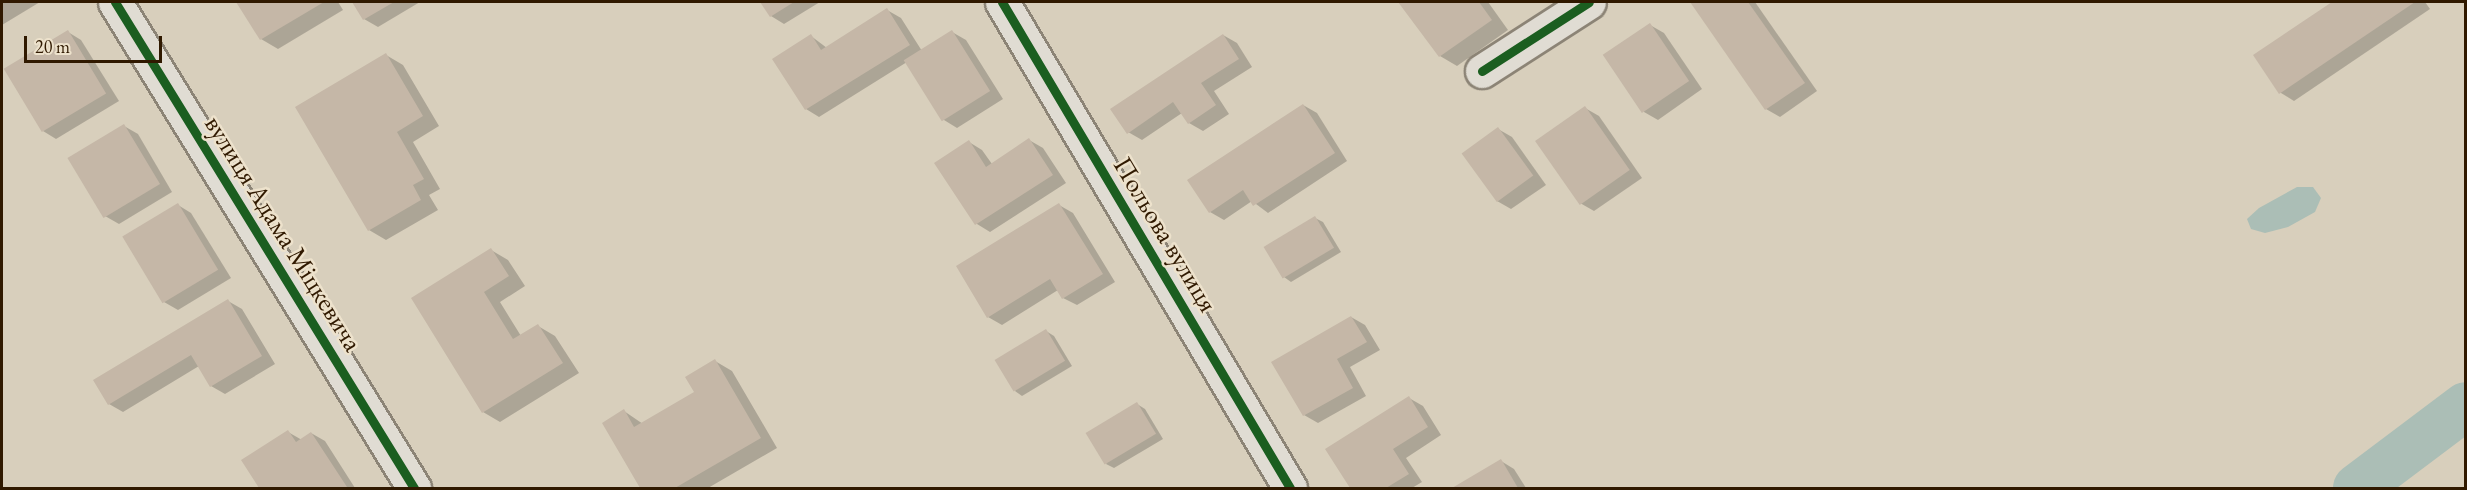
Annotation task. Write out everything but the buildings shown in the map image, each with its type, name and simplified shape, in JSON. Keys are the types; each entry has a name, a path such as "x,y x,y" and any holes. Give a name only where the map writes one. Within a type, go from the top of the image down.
{"street":[{"name":"вулиця Адама Міцкевича","path":"115,2 414,489"},
{"name":"Польова вулиця","path":"1002,2 1290,489"},
{"path":"1482,71 1588,2"}],"shaded area":[{"path":"2297,187 2313,187 2321,198 2315,212 2288,227 2265,233 2251,229 2247,219 2259,208"}],"waterway":[{"path":"2357,488 2466,406"}],"cycle path":[{"path":"115,2 414,488"},
{"path":"1002,2 1290,488"},
{"path":"1482,71 1589,2"}]}
